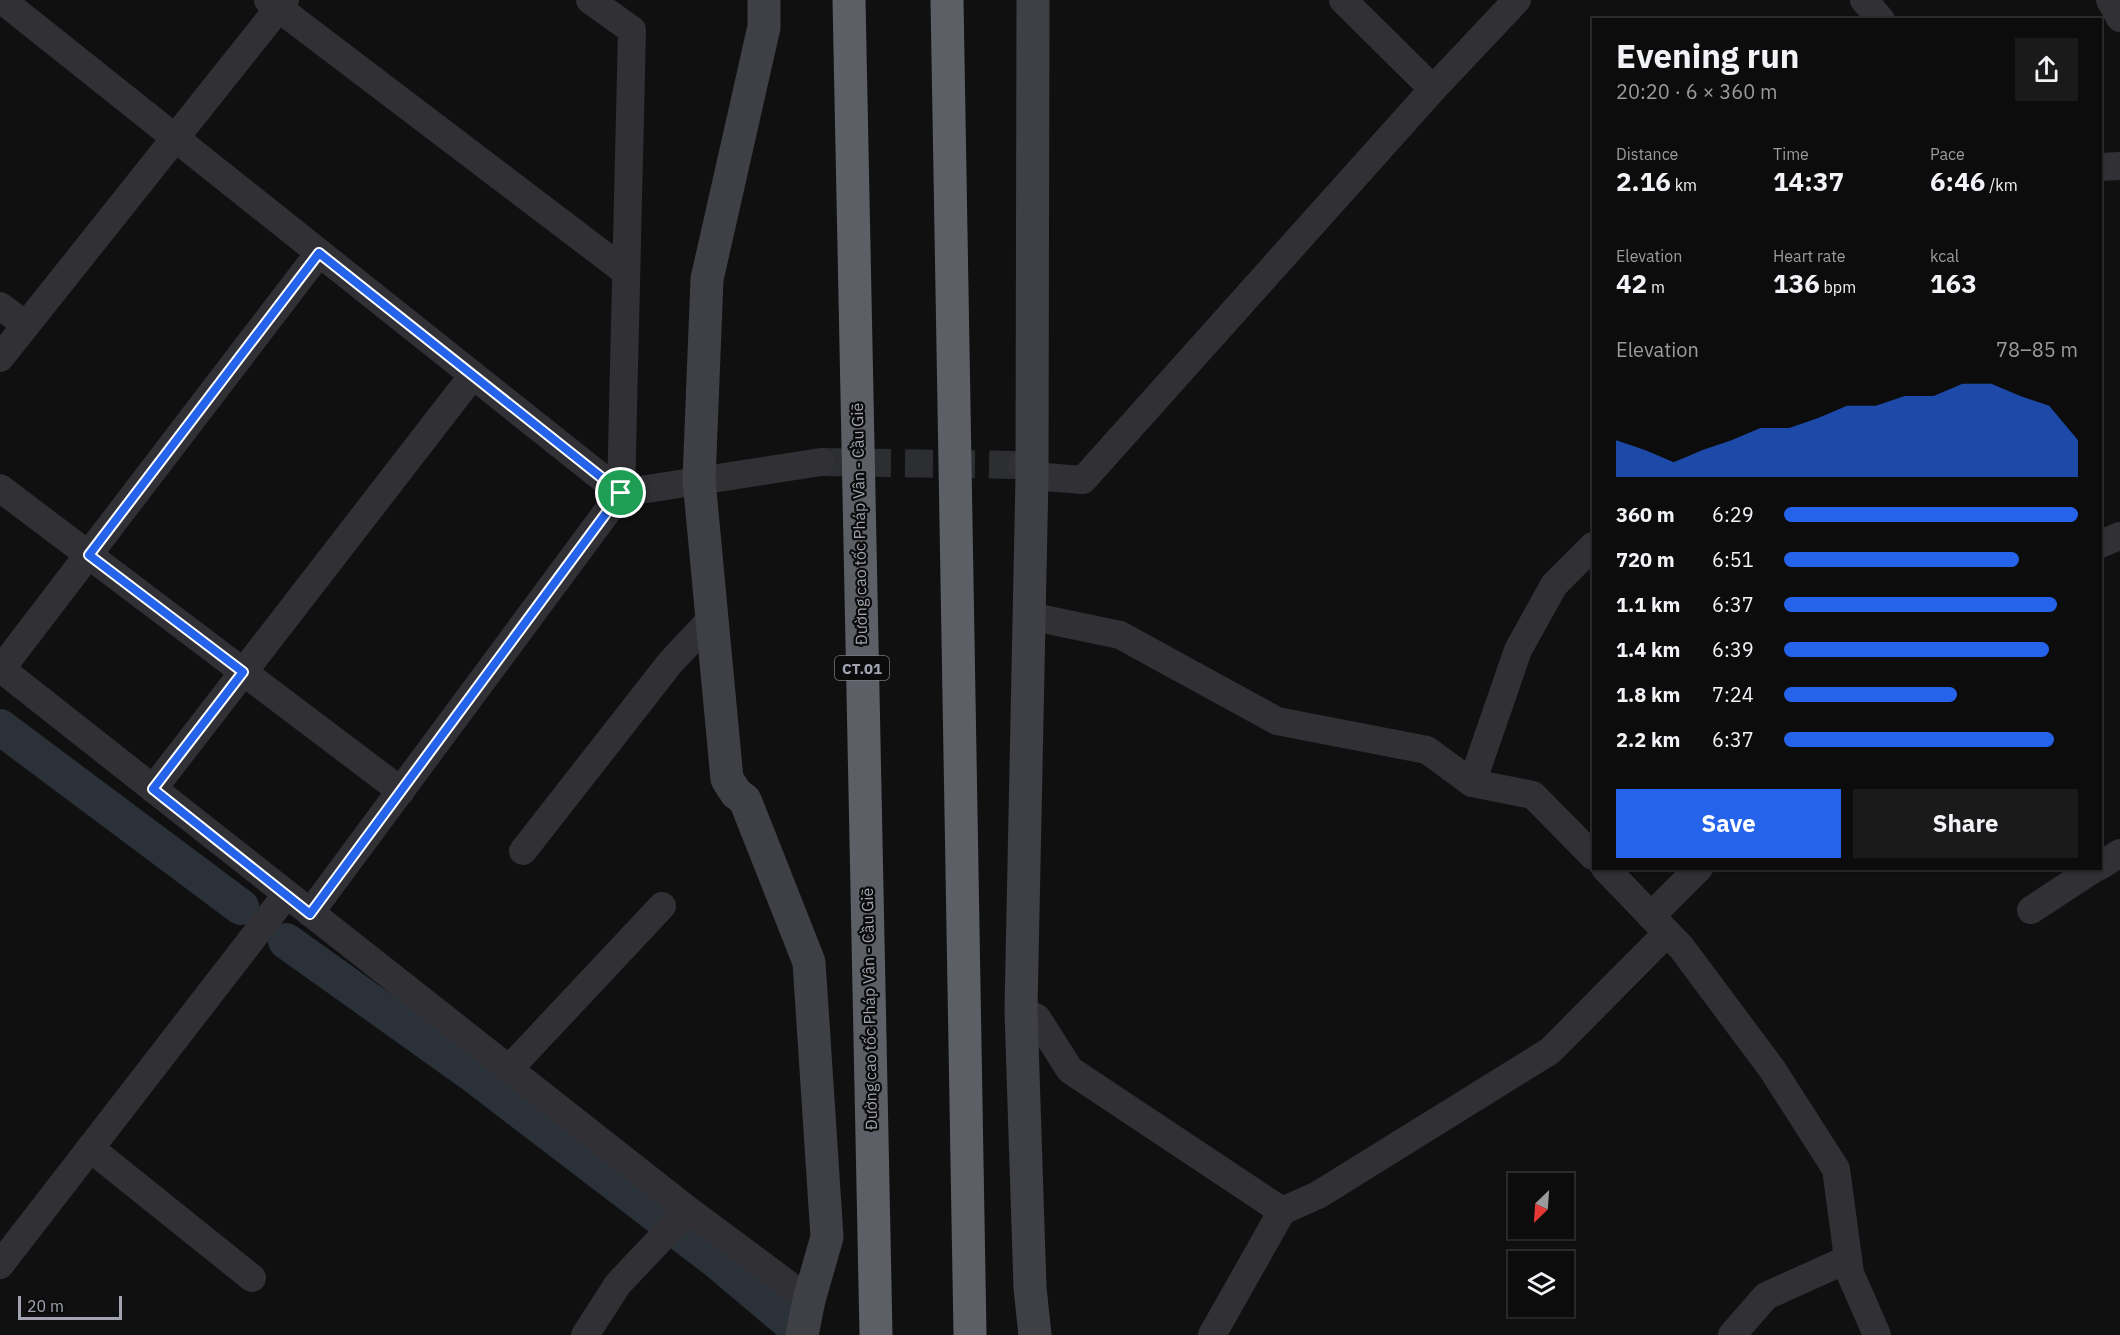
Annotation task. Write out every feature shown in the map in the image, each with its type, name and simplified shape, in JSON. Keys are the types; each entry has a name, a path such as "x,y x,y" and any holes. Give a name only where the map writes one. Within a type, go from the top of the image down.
{"highway":[{"name":"Đường cao tốc Pháp Vân - Cầu Giẽ","path":"849,0 876,1335"},
{"path":"946,0 970,1335"}],"street":[{"path":"2,0 621,493 821,462"},
{"path":"310,914 621,493 632,30 590,0"},
{"path":"764,0 764,27 707,279 712,618 727,779 736,793 745,800 809,962 827,1238 809,1300 802,1335"},
{"path":"1033,0 1027,471 1029,616 1021,1010 1030,1288 1035,1335"},
{"path":"1343,0 1433,89"},
{"path":"1027,471 1083,480 1433,89 1517,0"},
{"path":"1863,0 1879,18"},
{"path":"2110,0 2120,18"},
{"path":"0,358 175,139 277,3 626,272"},
{"path":"2102,167 2120,166"},
{"path":"319,253 1,669 310,914 510,1068 688,1211 809,1300"},
{"path":"0,306 26,325"},
{"path":"153,789 473,375"},
{"path":"0,488 401,791"},
{"path":"2102,543 2120,536"},
{"path":"1472,783 1518,650 1554,585 1592,547"},
{"path":"1029,616 1120,635 1277,721 1427,750 1472,783 1533,795 1592,855"},
{"path":"523,851 670,663 712,618"},
{"path":"2102,865 2120,853"},
{"path":"1607,870 1681,947 1772,1069 1836,1169 1850,1274 1877,1335"},
{"path":"1212,1335 1282,1211 1318,1195 1551,1051 1659,925 1698,870"},
{"path":"2031,910 2092,870"},
{"path":"0,1265 286,895"},
{"path":"510,1068 663,906"},
{"path":"1021,1010 1037,1018 1070,1070 1282,1211"},
{"path":"90,1148 252,1278"},
{"path":"585,1335 621,1282 688,1211"},
{"path":"1732,1335 1766,1296 1848,1259"}],"waterway":[{"path":"0,727 241,907"},
{"path":"286,941 471,1073 717,1261 800,1331"}],"tunnel":[{"path":"821,462 1022,465"}],"route":[{"path":"319,253 621,493 310,914 153,789 243,672 89,555 319,253"}]}
